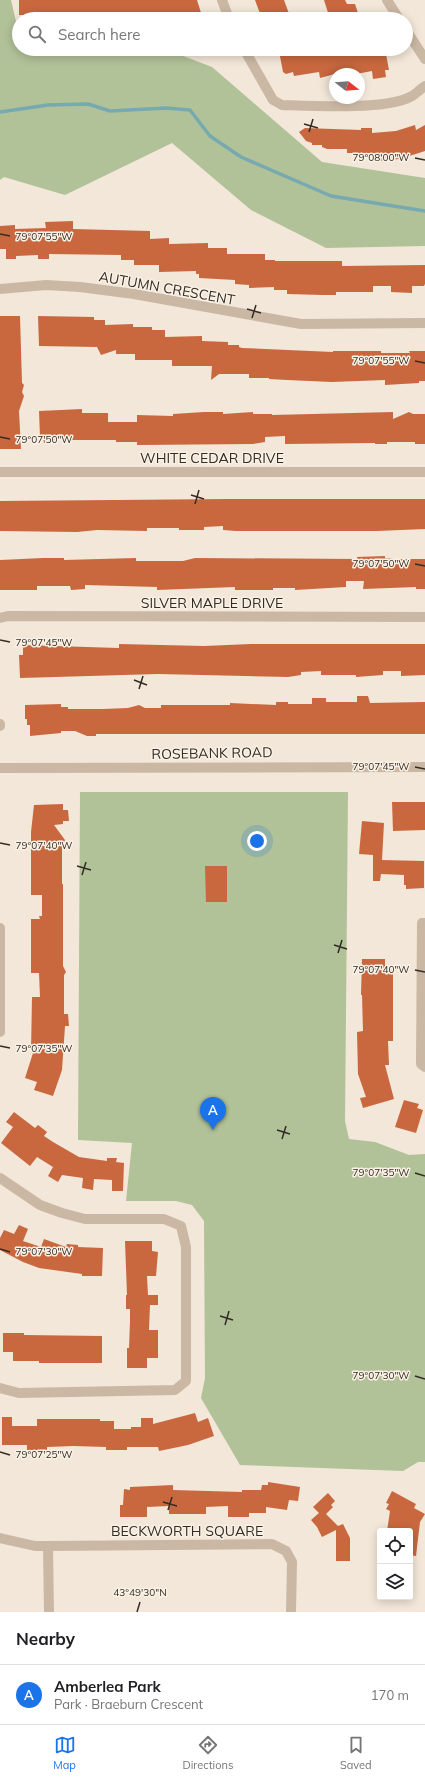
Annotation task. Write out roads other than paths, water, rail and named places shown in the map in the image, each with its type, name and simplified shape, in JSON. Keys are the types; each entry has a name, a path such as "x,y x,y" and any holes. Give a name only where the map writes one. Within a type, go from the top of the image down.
{"street":[{"path":"222,0 226,12"},
{"path":"387,0 395,12"},
{"path":"413,40 425,58"},
{"path":"248,56 272,100 282,105 354,105 388,103 411,97 425,86"},
{"name":"AUTUMN CRESCENT","path":"0,289 46,285 80,287 134,294 301,324 425,323"},
{"name":"WHITE CEDAR DRIVE","path":"0,472 425,472"},
{"name":"SILVER MAPLE DRIVE","path":"0,618 8,616 425,617"},
{"name":"ROSEBANK ROAD","path":"0,768 425,767"},
{"path":"425,922 422,922 421,1064 425,1067"},
{"path":"0,928 0,1032"},
{"path":"0,1178 40,1205 85,1219 164,1219 181,1226 186,1247 186,1381 175,1390 19,1393 0,1388"},
{"name":"BECKWORTH SQUARE","path":"0,1538 35,1546 272,1544 286,1551 292,1562 291,1612"},
{"path":"48,1546 49,1612"}],"waterway":[{"path":"0,112 48,105 88,104 110,111 166,108 190,110 210,136 241,157 331,196 425,211"}],"place":[{"name":"Amberlea Park","path":"213,1130"}]}
